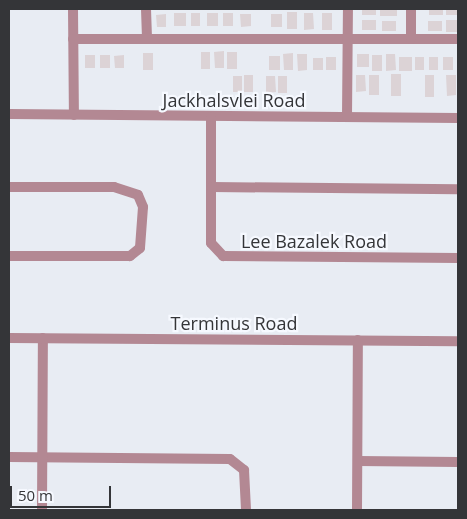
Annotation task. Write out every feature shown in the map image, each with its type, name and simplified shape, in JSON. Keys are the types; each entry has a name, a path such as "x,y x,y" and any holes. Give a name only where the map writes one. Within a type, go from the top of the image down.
{"street":[{"path":"73,9 74,115"},
{"path":"146,9 147,38"},
{"path":"347,116 348,9"},
{"path":"411,9 411,39"},
{"path":"73,39 458,40"},
{"name":"Jackhalsvlei Road","path":"9,114 458,118"},
{"name":"Lee Bazalek Road","path":"211,117 211,243 226,257 458,258"},
{"path":"9,187 114,187 138,195 143,206 140,248 130,256 9,256"},
{"path":"212,187 458,189"},
{"name":"Terminus Road","path":"9,338 458,341"},
{"path":"42,510 44,338"},
{"path":"357,510 358,340"},
{"path":"9,457 230,459 244,470 246,510"},
{"path":"358,461 458,462"}],"building":[{"path":"362,9 376,9 376,15 362,15"},
{"path":"380,9 397,9 397,16 380,16"},
{"path":"429,9 443,9 443,15 429,15"},
{"path":"446,9 458,9 458,15 446,15"},
{"path":"287,12 297,12 297,29 287,29"},
{"path":"174,13 186,13 186,26 174,26"},
{"path":"191,13 200,13 200,26 191,26"},
{"path":"207,13 218,13 218,26 207,26"},
{"path":"223,13 233,13 233,26 223,26"},
{"path":"304,13 313,13 314,29 304,30"},
{"path":"322,13 332,13 332,30 322,30"},
{"path":"166,14 166,27 157,27 156,15"},
{"path":"240,14 251,14 251,26 241,27"},
{"path":"271,14 282,14 282,27 271,27"},
{"path":"362,20 376,20 376,30 362,30"},
{"path":"446,20 458,20 458,32 446,32"},
{"path":"382,21 396,21 396,31 382,31"},
{"path":"428,21 442,21 442,31 428,31"},
{"path":"224,51 224,68 215,68 214,52"},
{"path":"201,52 210,52 210,69 201,69"},
{"path":"227,52 237,52 237,69 227,69"},
{"path":"143,53 153,53 153,70 143,70"},
{"path":"293,53 293,70 284,70 283,54"},
{"path":"297,54 307,54 307,70 298,71"},
{"path":"357,54 369,54 369,67 357,67"},
{"path":"386,54 395,54 396,70 386,71"},
{"path":"85,55 95,55 95,68 85,68"},
{"path":"100,55 110,55 110,68 100,68"},
{"path":"124,55 124,68 115,68 114,56"},
{"path":"372,55 382,55 382,71 372,71"},
{"path":"269,56 280,56 280,70 269,70"},
{"path":"326,57 336,57 336,70 326,70"},
{"path":"399,57 412,57 412,71 399,71"},
{"path":"415,57 424,57 424,70 415,70"},
{"path":"429,57 438,57 438,70 429,70"},
{"path":"443,57 453,57 453,70 443,70"},
{"path":"313,58 323,58 323,70 313,70"},
{"path":"391,74 401,74 401,96 391,96"},
{"path":"244,75 253,75 253,92 244,92"},
{"path":"356,75 365,75 366,91 356,92"},
{"path":"369,75 379,75 379,95 369,95"},
{"path":"425,75 434,75 434,97 425,97"},
{"path":"446,75 456,75 456,95 447,96"},
{"path":"233,76 242,76 242,92 233,92"},
{"path":"266,76 275,76 276,92 266,93"},
{"path":"278,76 287,76 287,93 278,93"}]}
